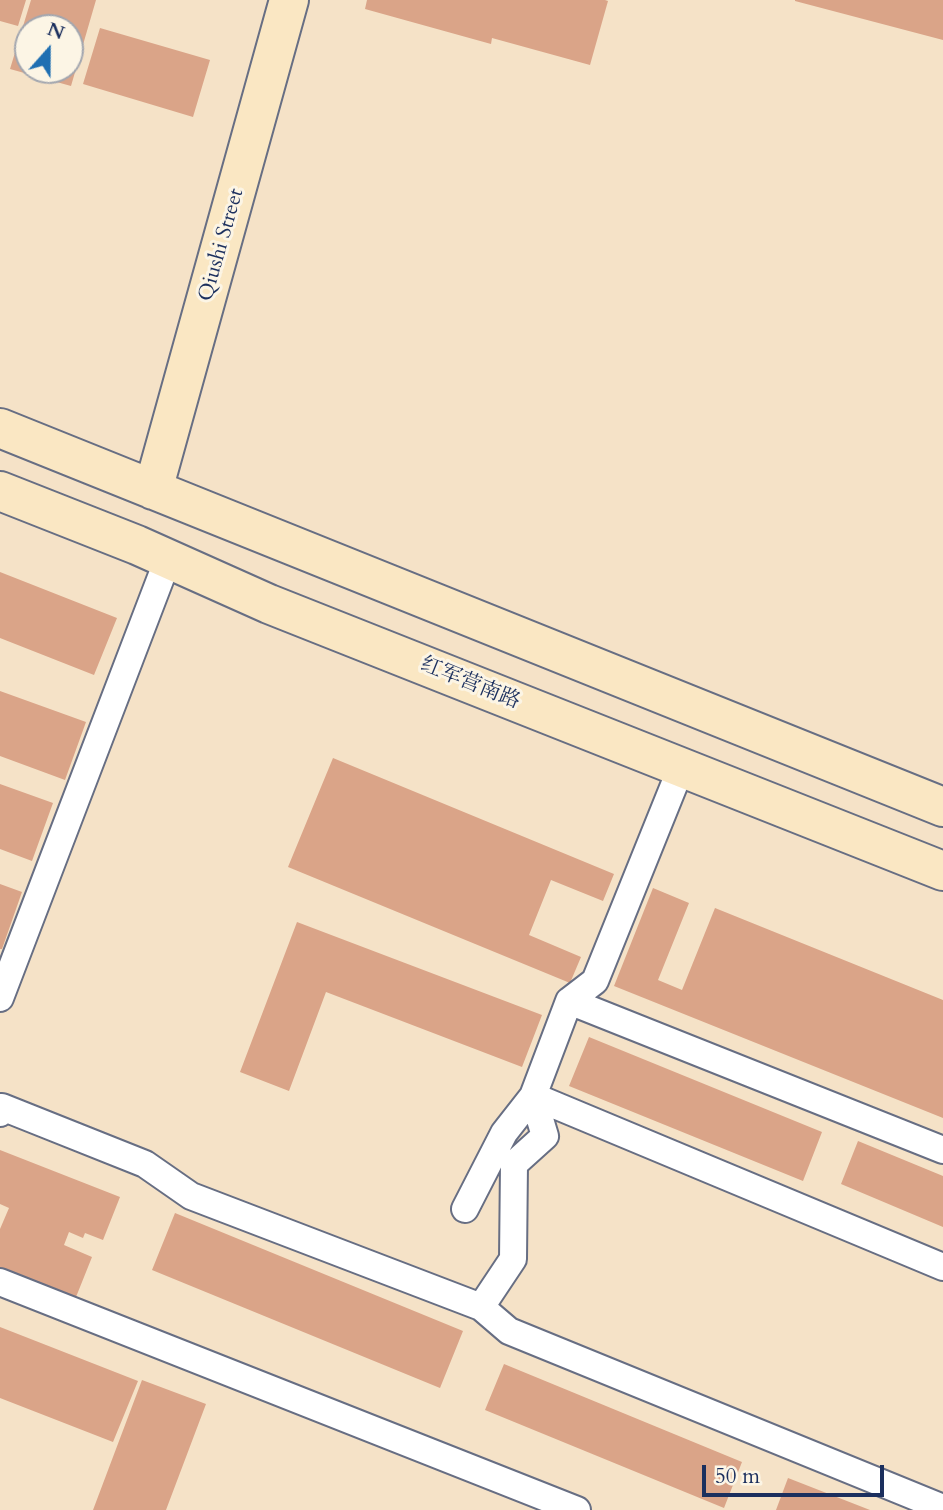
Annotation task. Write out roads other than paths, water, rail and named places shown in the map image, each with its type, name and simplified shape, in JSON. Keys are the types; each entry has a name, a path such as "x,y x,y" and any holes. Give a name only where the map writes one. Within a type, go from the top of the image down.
{"main road":[{"name":"Qiushi Street","path":"153,490 289,0"},
{"path":"0,428 943,807"},
{"path":"11,495 36,484 44,468 43,446"},
{"name":"红军营南路","path":"11,495 168,559 269,604 943,871"}],"street":[{"path":"0,998 168,559"},
{"path":"465,1209 504,1133 533,1096 569,1001 595,981 681,768"},
{"path":"569,1001 943,1150"},
{"path":"533,1096 943,1267"},
{"path":"481,1307 513,1259 514,1164 545,1136 533,1096"},
{"path":"0,1113 2,1108 145,1164 191,1195 481,1307 509,1331 943,1508"},
{"path":"0,1282 578,1510"}]}
